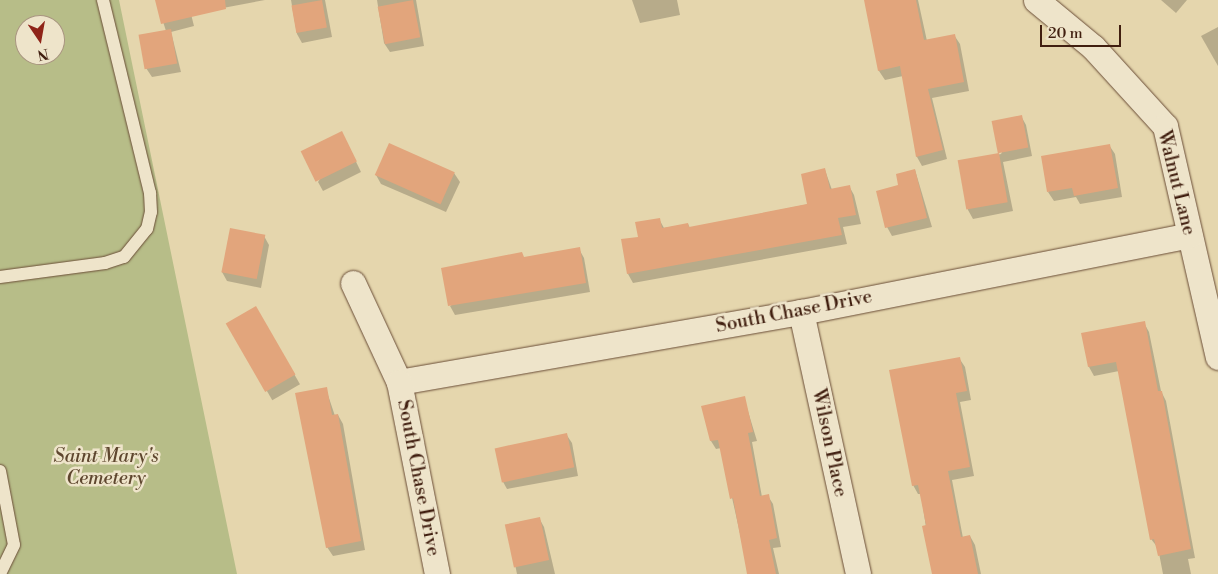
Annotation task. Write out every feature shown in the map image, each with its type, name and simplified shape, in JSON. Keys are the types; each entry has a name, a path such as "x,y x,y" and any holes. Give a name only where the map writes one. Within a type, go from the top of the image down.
{"street":[{"name":"Walnut Lane","path":"1036,0 1093,47 1165,126 1218,357"},
{"name":"South Chase Drive","path":"399,382 801,312 1189,235"},
{"name":"South Chase Drive","path":"354,283 399,382 437,574"},
{"name":"Wilson Place","path":"801,312 858,574"}],"lane":[{"path":"0,277 105,264 124,257 147,229 151,212 150,193 103,0"},
{"path":"0,471 14,545 0,574"}],"green space":[{"name":"Saint Mary's Cemetery","path":"0,0 119,0 237,574 0,574"}],"building":[{"path":"155,0 225,0 226,9 161,24"},
{"path":"322,0 327,28 296,33 291,5"},
{"path":"413,0 420,37 385,44 378,7"},
{"path":"864,0 916,0 924,40 955,34 964,82 928,89 943,150 916,157 900,66 878,71"},
{"path":"171,29 177,63 145,69 139,35"},
{"path":"1022,115 1028,147 998,153 992,121"},
{"path":"342,131 357,162 316,182 301,151"},
{"path":"389,143 455,172 441,204 375,175"},
{"path":"1110,144 1118,188 1074,196 1072,188 1047,192 1041,156"},
{"path":"999,153 1008,202 966,210 958,160"},
{"path":"825,168 830,189 850,185 856,215 838,218 842,235 627,274 621,239 638,237 635,222 660,218 662,228 688,223 689,227 807,204 801,174"},
{"path":"915,169 927,218 885,228 876,191 898,185 896,174"},
{"path":"230,228 265,235 257,279 221,272"},
{"path":"580,247 586,283 448,306 441,268 522,252 524,257"},
{"path":"256,306 296,374 265,392 226,324"},
{"path":"1145,321 1158,391 1162,391 1191,549 1158,556 1154,539 1150,540 1116,362 1088,367 1081,333"},
{"path":"960,357 967,391 956,393 970,467 948,471 961,537 970,535 978,574 932,574 922,526 926,525 918,485 912,486 889,370"},
{"path":"327,387 332,415 338,414 361,541 326,548 295,393"},
{"path":"745,396 753,432 748,433 760,496 769,494 777,538 769,540 776,574 747,574 733,498 730,499 718,440 710,441 701,406"},
{"path":"567,433 574,467 502,483 495,448"},
{"path":"540,517 549,560 514,568 505,524"}]}
